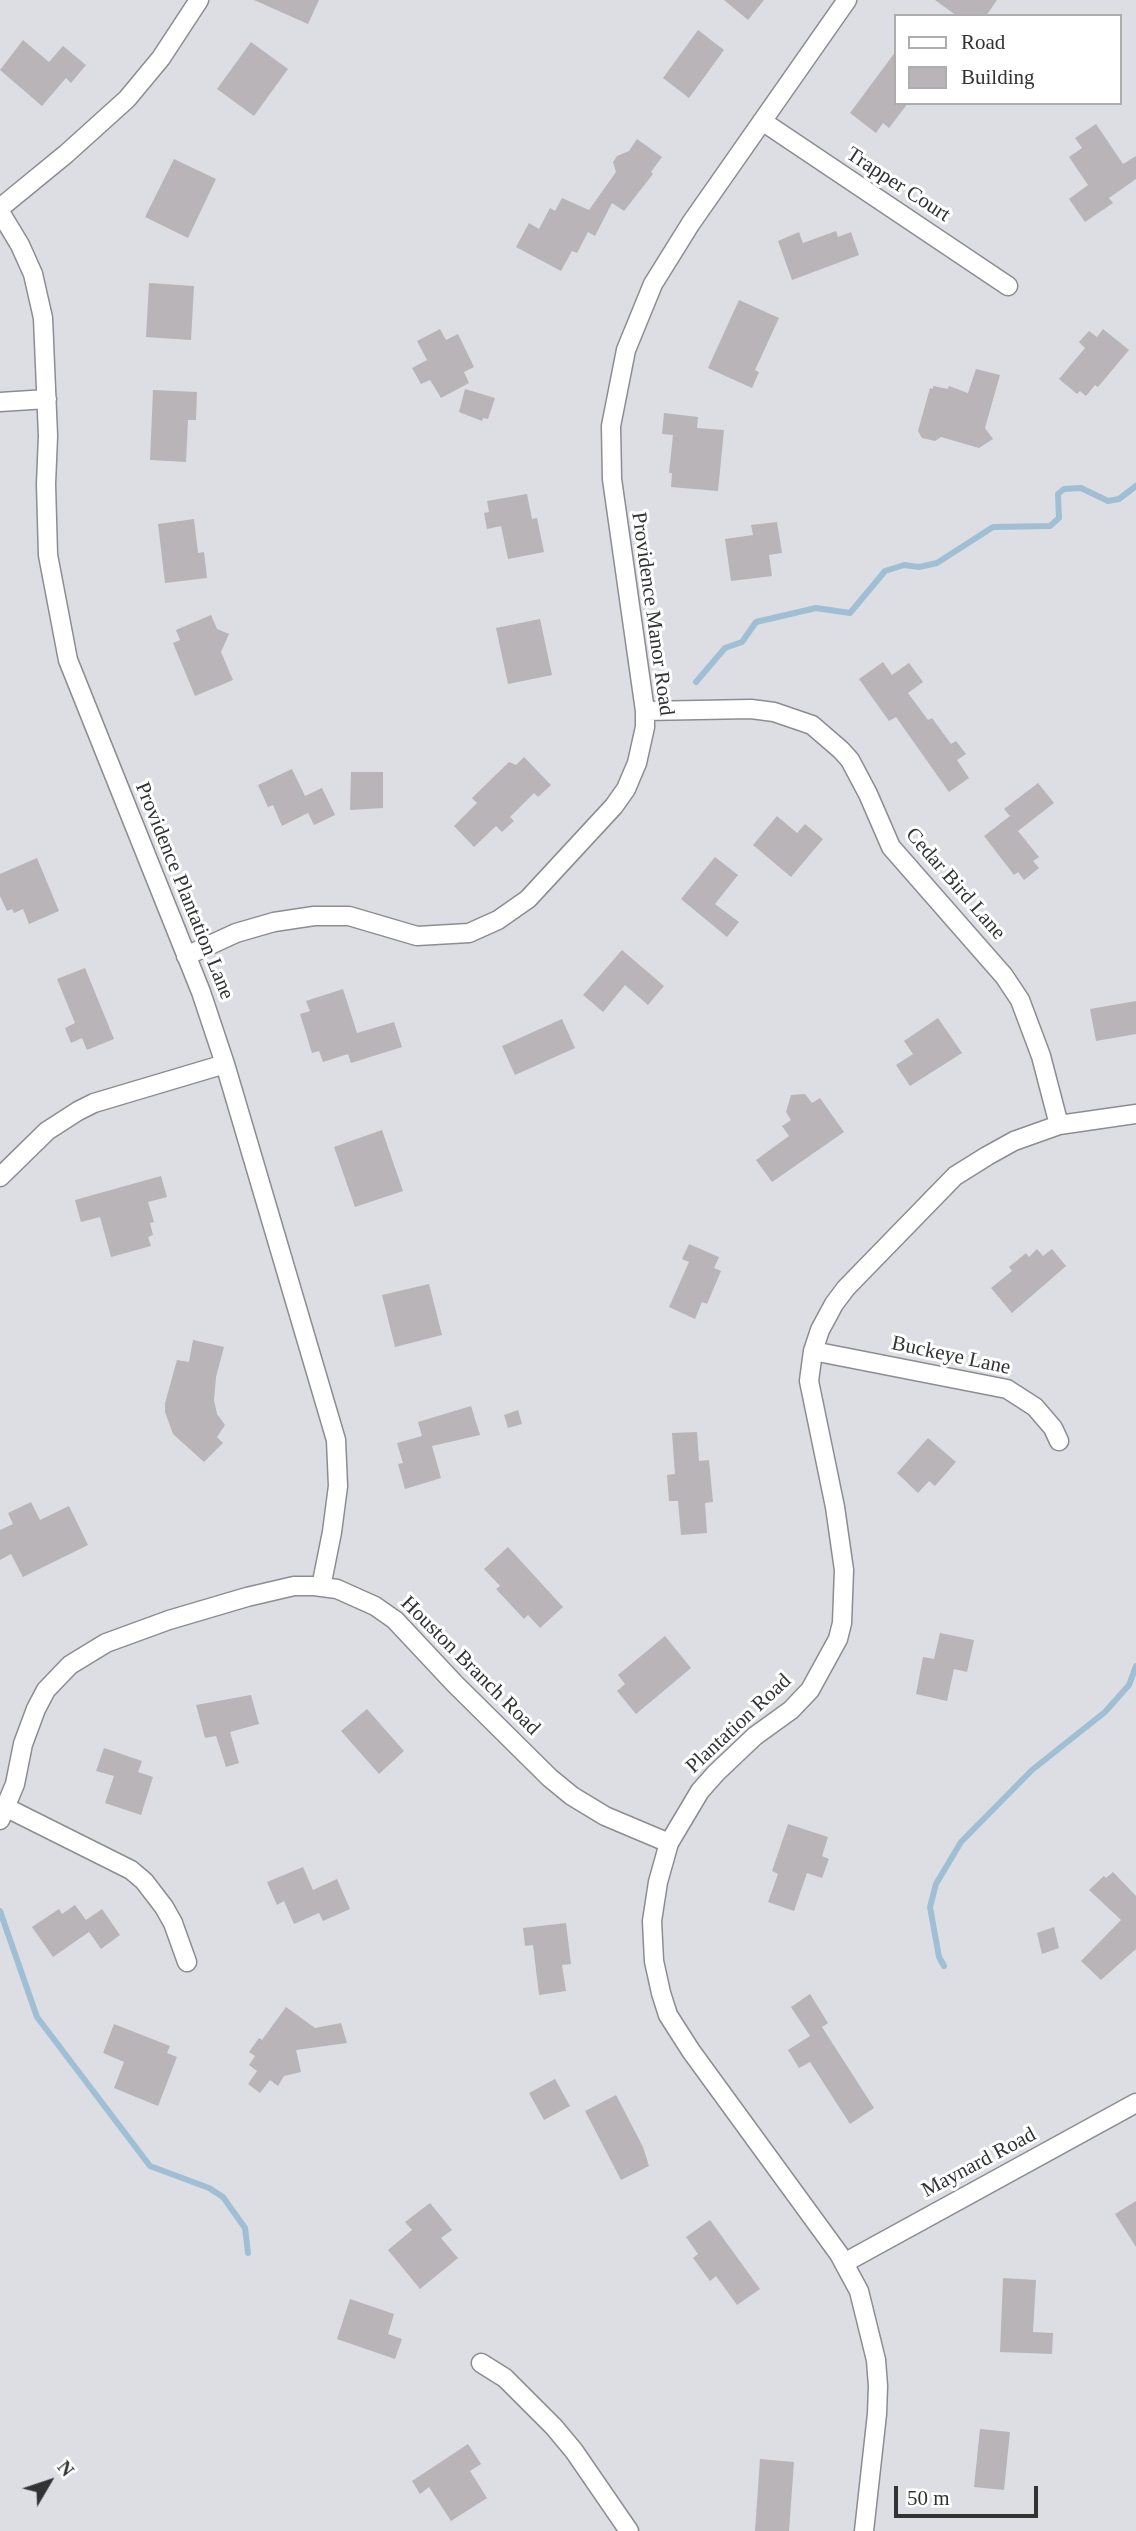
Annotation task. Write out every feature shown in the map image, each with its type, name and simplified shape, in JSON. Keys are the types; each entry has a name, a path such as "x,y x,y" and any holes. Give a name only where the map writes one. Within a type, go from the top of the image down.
{"street":[{"path":"0,210 127,99 161,58 199,0"},
{"name":"Providence Manor Road","path":"186,956 236,933 274,922 314,916 349,916 400,932 432,936 469,933 498,920 528,899 614,806 626,789 643,740 645,711 612,479 611,426 625,350 653,285 691,223 847,0"},
{"name":"Trapper Court","path":"762,121 1009,286"},
{"name":"Providence Plantation Lane","path":"0,210 33,274 43,318 47,399 48,555 64,641 81,696 201,992 225,1064 336,1440 338,1486 321,1587"},
{"path":"0,402 47,399"},
{"name":"Cedar Bird Lane","path":"645,711 751,709 774,712 812,725 841,750 850,760 868,794 891,847 1004,976 1020,1000 1041,1056 1059,1125"},
{"path":"0,1177 47,1132 78,1111 94,1103 225,1064"},
{"name":"Plantation Road","path":"864,2531 877,2414 877,2373 859,2291 818,2222 794,2194 668,2015 654,1961 653,1921 657,1882 669,1843 700,1791 755,1736 791,1710 810,1690 838,1639 842,1623 844,1570 835,1507 809,1381 813,1351 820,1330 834,1304 846,1288 955,1176 1014,1141 1059,1125 1136,1114"},
{"name":"Buckeye Lane","path":"813,1351 1007,1390 1035,1406 1059,1440"},
{"name":"Houston Branch Road","path":"3,1814 15,1784 29,1725 36,1709 56,1678 85,1654 129,1634 234,1601 295,1586 321,1587 356,1596 395,1620 455,1684 550,1778 572,1796 605,1815 669,1843"},
{"path":"3,1814 115,1860 137,1876 164,1907 173,1923 187,1962"},
{"name":"Maynard Road","path":"844,2263 1136,2103"},
{"path":"481,2363 505,2378 554,2427 574,2451 629,2531"}],"building":[{"path":"254,0 319,0 308,24"},
{"path":"724,0 764,0 748,20"},
{"path":"935,0 997,0 987,14 954,14"},
{"path":"698,30 724,50 689,98 663,78"},
{"path":"23,40 49,62 63,46 86,65 71,83 66,78 42,106 0,70"},
{"path":"251,42 288,69 254,116 217,89"},
{"path":"894,54 894,105 906,105 889,128 883,123 876,133 850,113"},
{"path":"1096,124 1123,164 1136,156 1136,179 1109,198 1113,203 1085,222 1069,199 1088,185 1069,157 1082,148 1075,138"},
{"path":"637,139 662,157 651,172 653,174 624,211 612,203 595,236 588,232 577,253 572,251 561,271 516,247 529,223 539,229 550,208 555,211 562,198 589,210 616,172 613,162 617,156 629,151"},
{"path":"174,159 216,179 188,238 145,217"},
{"path":"836,231 838,237 851,232 859,255 792,280 778,241 799,232 803,243"},
{"path":"149,283 194,286 191,340 146,337"},
{"path":"739,300 779,318 755,370 759,372 752,388 708,368"},
{"path":"440,329 446,340 458,334 474,367 464,372 469,383 441,398 430,380 421,384 412,368 427,360 417,341"},
{"path":"1103,329 1129,350 1098,387 1095,385 1086,396 1080,391 1077,394 1059,379 1085,348 1079,342 1089,331 1097,337"},
{"path":"976,369 1000,375 985,428 993,439 979,448 941,437 935,441 922,438 918,431 930,388 933,389 933,386 948,389 949,386 968,393"},
{"path":"465,389 495,398 488,419 483,418 482,421 459,412"},
{"path":"153,390 197,392 196,420 188,420 186,462 150,460"},
{"path":"664,413 698,417 697,428 724,430 718,491 671,487 672,473 669,473 673,435 662,434"},
{"path":"527,494 532,519 537,518 544,552 508,559 501,526 487,529 484,513 489,512 487,501"},
{"path":"194,519 198,553 204,552 207,578 165,583 158,524"},
{"path":"777,522 782,553 769,555 772,576 731,581 725,539 753,535 751,525"},
{"path":"211,615 217,629 229,634 221,652 233,680 195,696 173,643 180,640 176,630"},
{"path":"540,619 552,675 508,684 496,628"},
{"path":"883,662 892,675 909,663 923,682 908,693 928,720 932,718 951,744 956,741 966,754 957,760 969,778 949,792 896,717 889,721 859,679"},
{"path":"524,757 551,785 538,797 534,793 510,817 514,821 502,832 496,826 474,847 454,826 477,803 472,798 509,762 516,765"},
{"path":"292,769 305,796 322,788 335,815 314,825 308,813 282,826 273,805 268,807 258,785"},
{"path":"351,772 383,772 383,808 350,810"},
{"path":"1038,783 1054,803 1018,831 1039,857 1033,861 1039,868 1024,880 1018,872 1014,875 984,836 1010,816 1004,809"},
{"path":"777,816 797,833 805,824 823,839 791,877 753,845"},
{"path":"715,857 738,875 715,904 739,922 727,937 681,899"},
{"path":"37,858 59,911 29,924 23,909 14,913 12,909 7,911 0,896 0,874"},
{"path":"622,950 664,986 648,1005 625,985 603,1012 583,995"},
{"path":"85,968 114,1039 87,1050 82,1038 71,1043 65,1028 75,1023 57,979"},
{"path":"343,989 357,1033 394,1022 402,1047 351,1063 348,1054 323,1062 319,1051 312,1053 300,1014 310,1011 306,1001"},
{"path":"1136,1001 1136,1034 1096,1041 1090,1009"},
{"path":"938,1018 962,1053 910,1086 896,1065 913,1054 904,1041"},
{"path":"562,1019 575,1048 515,1075 502,1046"},
{"path":"805,1094 812,1103 820,1098 844,1132 772,1182 756,1160 789,1136 782,1126 791,1120 786,1112 791,1095"},
{"path":"382,1130 403,1191 355,1207 334,1147"},
{"path":"161,1176 167,1197 148,1202 154,1222 150,1223 153,1235 148,1237 151,1246 111,1257 100,1217 81,1222 75,1200"},
{"path":"689,1244 719,1257 714,1268 721,1271 707,1304 702,1302 695,1319 669,1307 689,1262 682,1259"},
{"path":"1037,1249 1043,1256 1052,1249 1066,1266 1012,1313 991,1288 1012,1271 1009,1267 1026,1253 1029,1257"},
{"path":"429,1284 442,1335 395,1347 382,1295"},
{"path":"193,1340 224,1347 216,1377 214,1400 217,1414 225,1425 217,1437 223,1443 204,1462 173,1434 165,1412 177,1360 189,1362"},
{"path":"471,1406 480,1435 432,1446 441,1478 405,1489 398,1464 403,1463 397,1443 422,1436 418,1422"},
{"path":"518,1410 522,1424 508,1428 504,1415"},
{"path":"697,1432 699,1461 709,1460 713,1502 705,1503 707,1533 681,1535 678,1501 669,1501 667,1475 675,1474 672,1433"},
{"path":"928,1438 956,1462 935,1486 929,1481 918,1493 897,1473"},
{"path":"31,1502 40,1520 69,1506 88,1545 23,1577 11,1554 0,1560 0,1530 13,1524 8,1513"},
{"path":"508,1547 563,1607 540,1628 528,1615 524,1619 496,1589 500,1586 484,1569"},
{"path":"940,1633 974,1640 967,1672 954,1669 947,1701 916,1694 923,1657 934,1659"},
{"path":"665,1636 691,1668 636,1714 617,1691 625,1684 618,1675"},
{"path":"251,1695 259,1724 230,1732 239,1763 226,1767 216,1736 205,1738 196,1705"},
{"path":"367,1709 404,1751 379,1774 341,1731"},
{"path":"104,1748 142,1761 138,1772 153,1777 141,1815 105,1803 114,1776 96,1771"},
{"path":"788,1824 828,1837 822,1856 829,1859 822,1878 807,1873 794,1911 768,1902 778,1874 772,1871"},
{"path":"303,1867 313,1890 337,1879 350,1909 323,1921 319,1913 294,1924 284,1901 277,1905 267,1882"},
{"path":"1113,1872 1136,1896 1136,1949 1101,1980 1081,1961 1121,1920 1089,1890 1104,1876 1106,1878"},
{"path":"75,1905 86,1920 102,1909 120,1935 101,1949 89,1932 53,1957 32,1927 59,1909 62,1914"},
{"path":"566,1923 571,1964 562,1965 566,1991 539,1995 533,1945 525,1946 523,1928"},
{"path":"1054,1927 1059,1948 1042,1954 1037,1933"},
{"path":"810,1994 828,2023 822,2027 874,2108 850,2124 810,2062 799,2068 788,2050 810,2036 791,2007"},
{"path":"286,2007 315,2028 341,2023 347,2043 296,2050 301,2072 284,2076 278,2086 270,2080 260,2093 248,2084 257,2071 249,2065 255,2056 249,2052 259,2038 262,2040"},
{"path":"114,2024 170,2046 167,2053 177,2057 158,2106 114,2088 124,2062 103,2053"},
{"path":"555,2079 570,2106 544,2120 529,2093"},
{"path":"616,2095 643,2147 649,2166 621,2180 585,2111"},
{"path":"1136,2201 1136,2247 1115,2214"},
{"path":"430,2203 452,2230 441,2238 458,2258 420,2289 388,2250 412,2230 405,2222"},
{"path":"710,2220 760,2289 737,2305 716,2276 710,2281 693,2258 698,2254 686,2237"},
{"path":"1003,2278 1036,2280 1033,2332 1053,2333 1052,2354 1000,2352"},
{"path":"350,2299 394,2314 388,2334 402,2339 395,2359 337,2339"},
{"path":"980,2429 1010,2432 1004,2490 974,2487"},
{"path":"468,2444 481,2464 470,2471 487,2498 451,2521 429,2487 420,2494 412,2481"},
{"path":"760,2459 794,2462 789,2531 755,2531"}],"waterway":[{"path":"696,682 725,648 742,642 756,622 816,608 850,613 885,571 904,565 919,567 937,563 993,527 1050,526 1059,518 1058,494 1064,489 1081,488 1108,501 1119,499 1136,486"},
{"path":"944,1966 939,1957 930,1907 936,1884 961,1842 1032,1770 1105,1712 1129,1685 1136,1666"},
{"path":"0,1911 37,2017 150,2166 209,2188 223,2197 245,2228 248,2253"}]}
